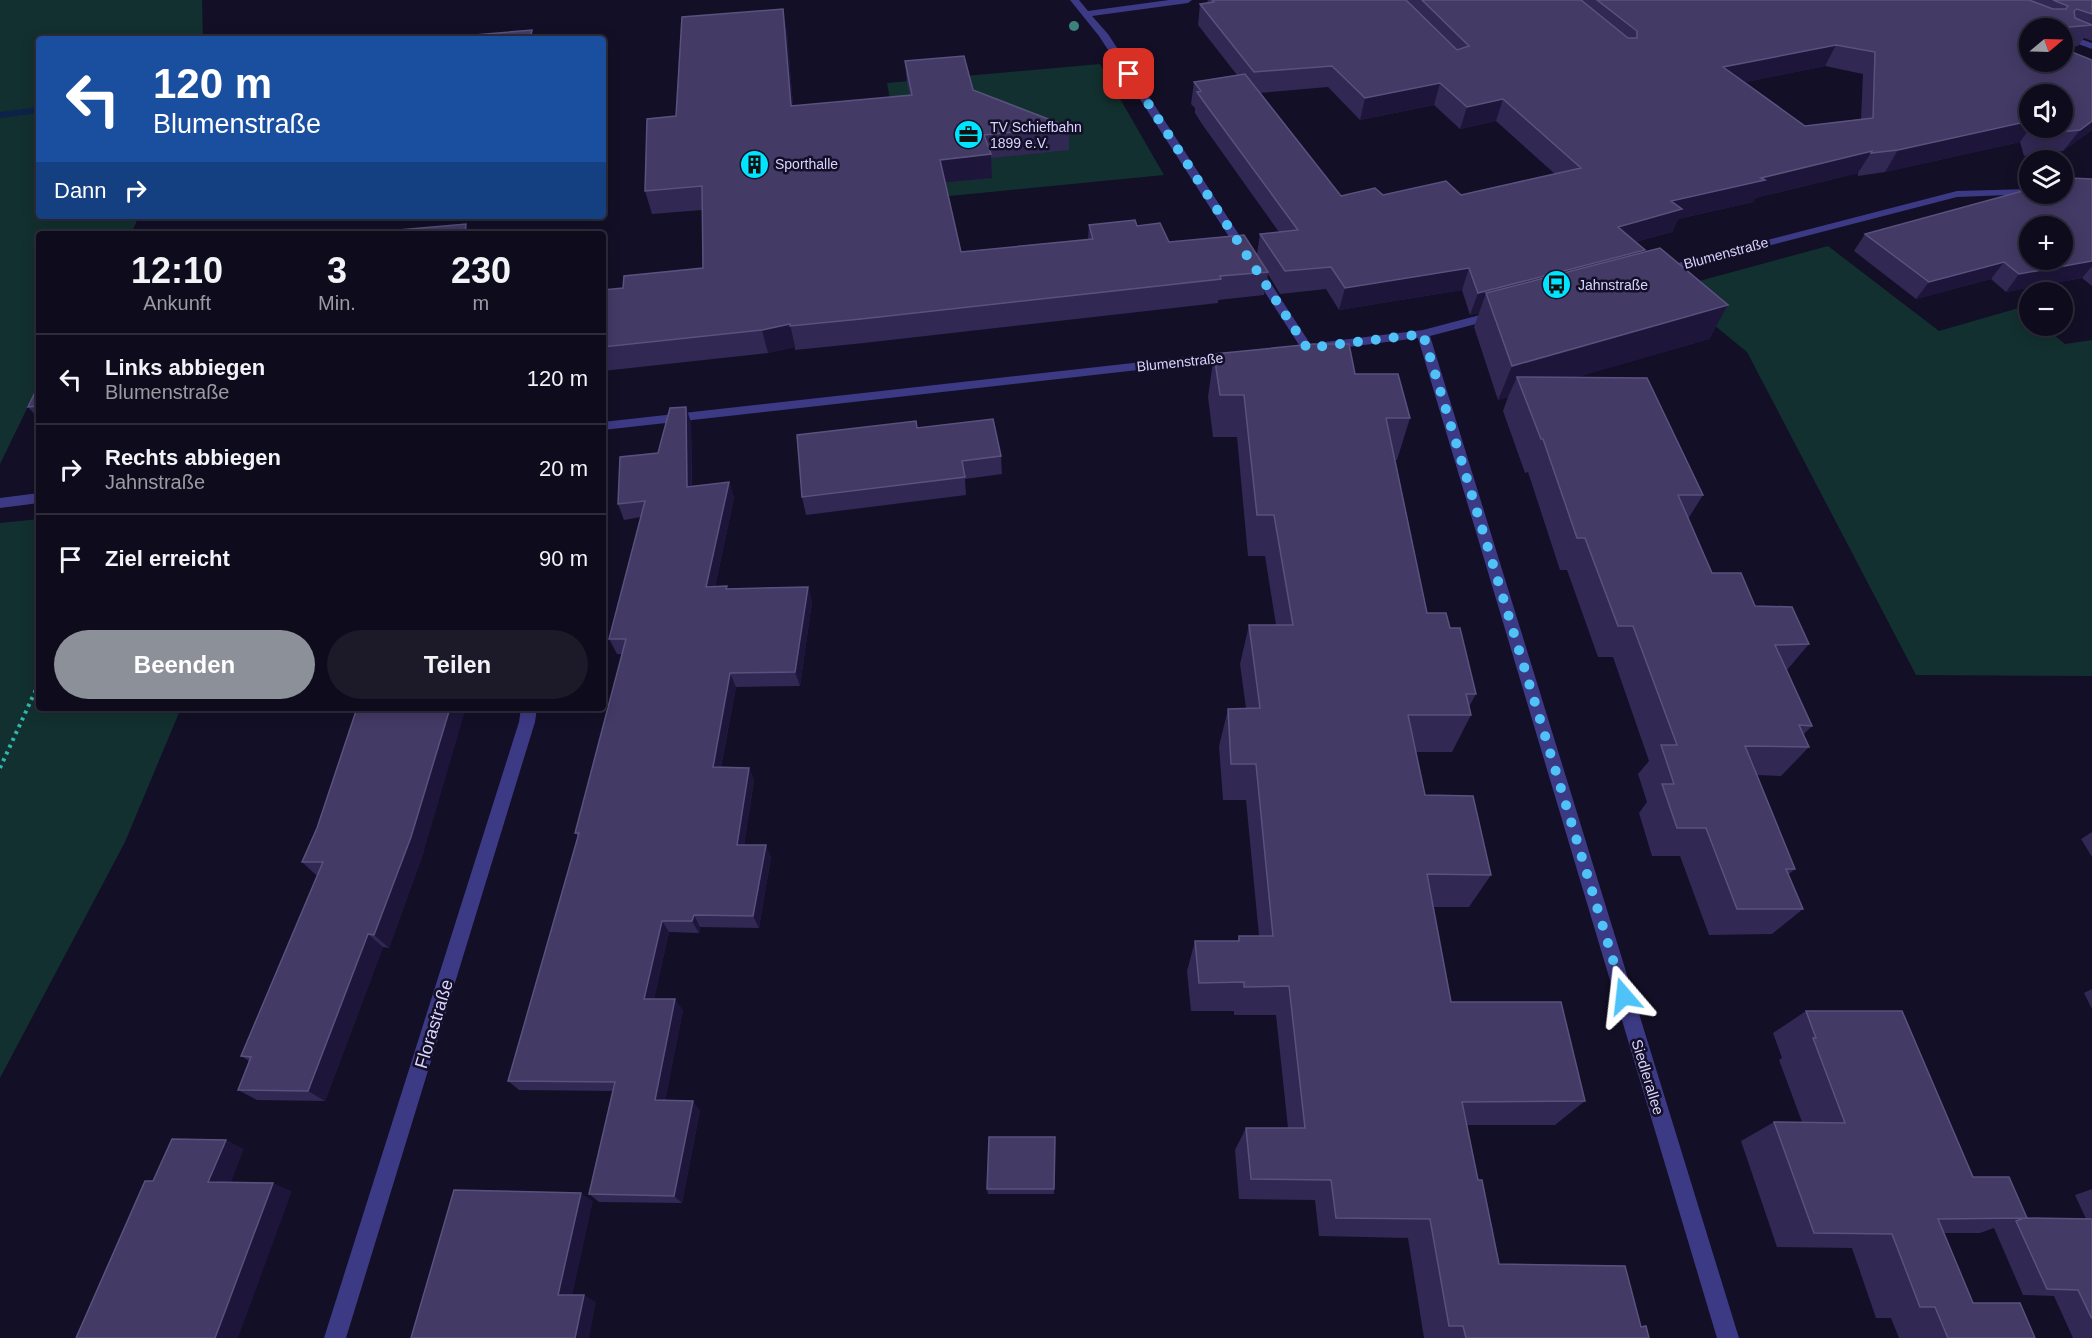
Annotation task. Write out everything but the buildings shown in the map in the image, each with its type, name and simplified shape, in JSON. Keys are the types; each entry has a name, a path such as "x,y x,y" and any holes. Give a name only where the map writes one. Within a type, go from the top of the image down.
{"street":[{"path":"1074,0 1103,34 1302,349 1423,334 1502,313"},
{"path":"1087,14 1188,0"},
{"path":"2073,38 2092,46"},
{"name":"Blumenstraße","path":"1650,273 1957,194 2019,192"},
{"name":"Siedlerallee","path":"1423,334 1728,1338"},
{"name":"Blumenstraße","path":"606,426 1249,355"},
{"path":"0,503 36,498"},
{"name":"Florastraße","path":"335,1338 529,711"}],"path":[{"path":"0,768 36,690"}],"green space":[{"path":"0,0 202,0 203,36 36,36 36,219 138,219 132,231 36,231 36,390 0,464"},
{"path":"1100,64 1164,175 909,200 887,83"},
{"path":"1828,246 1939,331 2019,308 2019,336 2055,336 2065,344 2092,340 2092,676 1916,675 1747,352 1670,289"},
{"path":"36,519 36,711 180,711 125,842 0,1078 0,523"}],"waterway":[{"path":"0,115 36,110"}],"place":[{"name":"TV Schiefbahn 1899 e.V.","path":"969,135"},
{"name":"Sporthalle","path":"754,164"},
{"name":"Jahnstraße","path":"1557,285"}],"route":[{"path":"1129,74 1307,348 1423,334 1624,996"}]}
